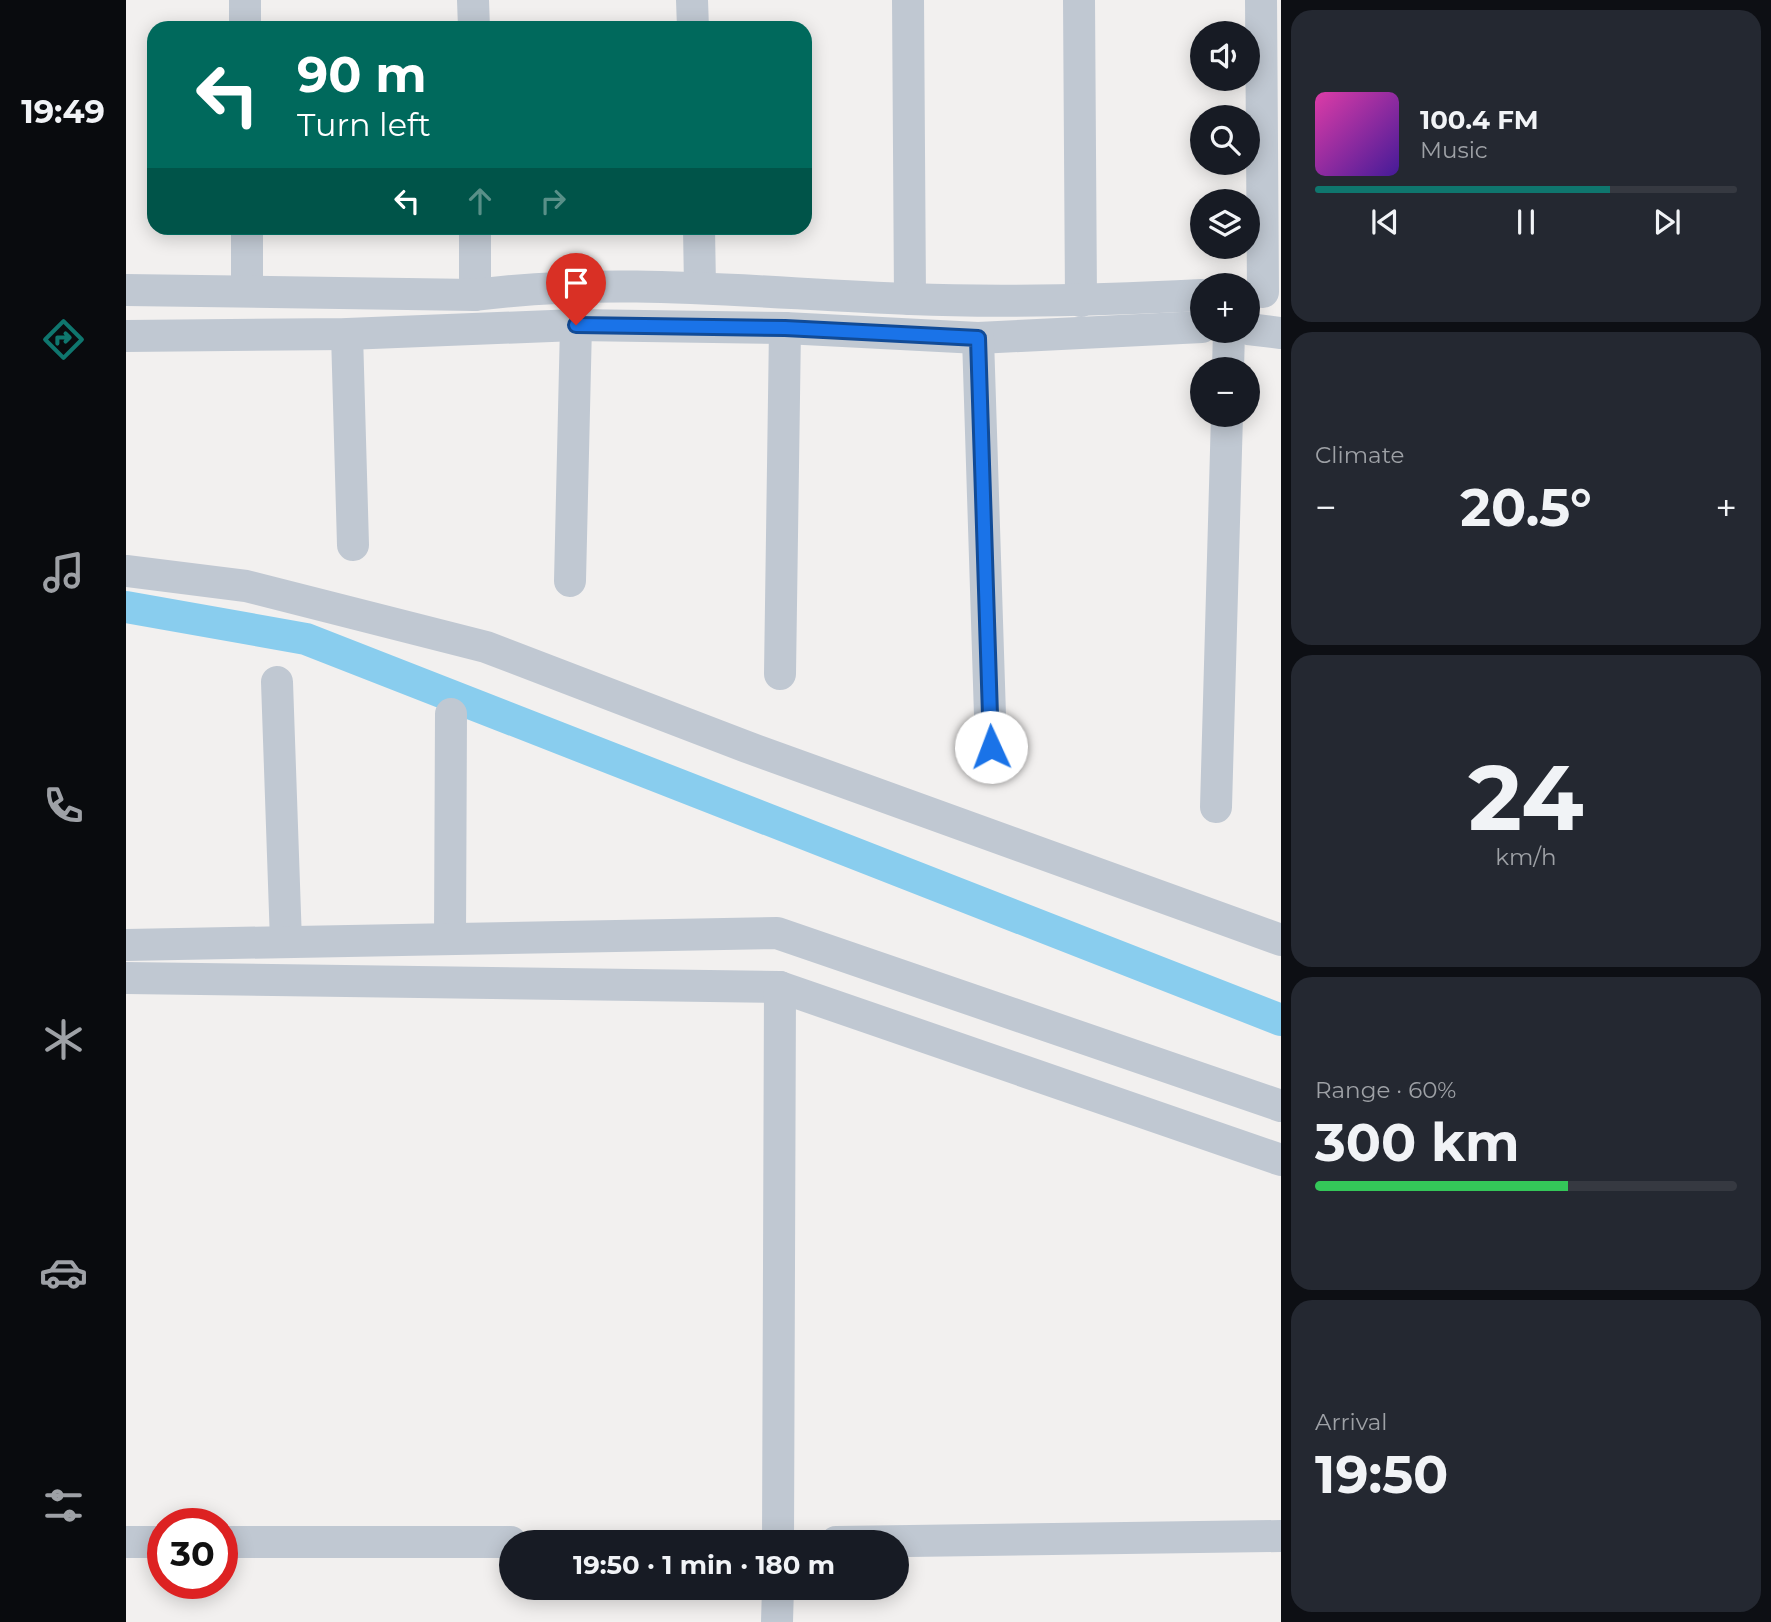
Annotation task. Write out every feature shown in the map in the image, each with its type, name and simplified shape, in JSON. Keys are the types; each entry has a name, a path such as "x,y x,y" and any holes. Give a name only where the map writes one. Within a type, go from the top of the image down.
{"street":[{"path":"245,0 245,21"},
{"path":"473,0 474,21"},
{"path":"692,0 693,21"},
{"path":"908,0 910,299"},
{"path":"1079,0 1081,301"},
{"path":"1261,0 1264,292"},
{"path":"247,235 247,290"},
{"path":"475,235 475,295"},
{"path":"699,235 700,287"},
{"path":"126,290 475,295 517,289 700,287 910,299 1081,301 1190,296"},
{"path":"570,581 576,325"},
{"path":"126,335 346,334 576,325 785,328 978,338 1190,328"},
{"path":"780,674 785,328"},
{"path":"1260,330 1281,333"},
{"path":"346,334 353,545"},
{"path":"978,338 991,747"},
{"path":"1216,807 1227,427"},
{"path":"126,571 246,586 486,647 747,747 1281,940"},
{"path":"277,682 286,942"},
{"path":"450,939 451,714"},
{"path":"126,945 777,933 1281,1106"},
{"path":"126,978 780,987 1281,1160"},
{"path":"778,1530 780,987"},
{"path":"909,1541 1281,1536"},
{"path":"126,1542 147,1542"},
{"path":"238,1542 499,1542"},
{"path":"777,1622 778,1600"}],"waterway":[{"path":"126,607 306,639 1281,1020"}],"route":[{"path":"576,325 785,328 978,338 991,747"}]}
